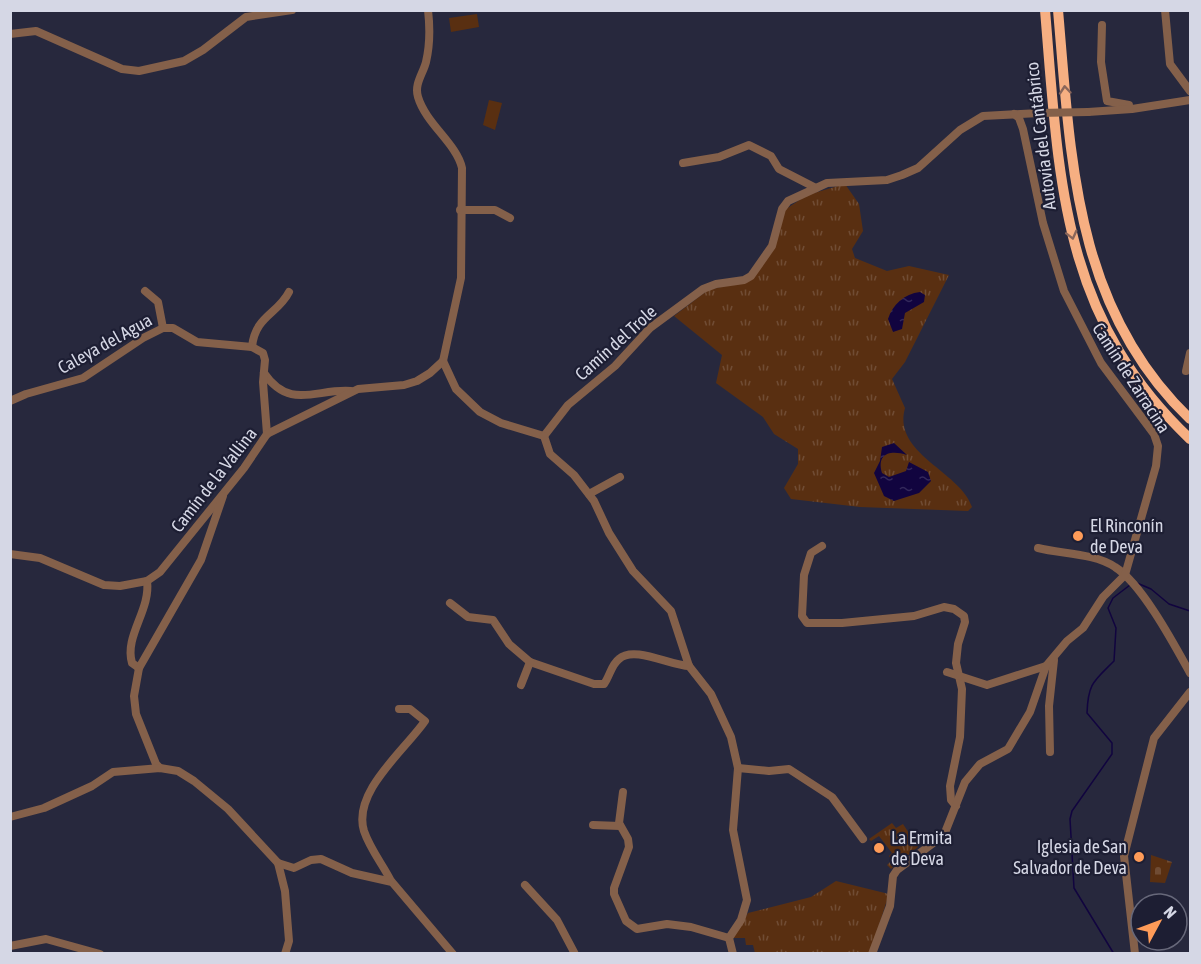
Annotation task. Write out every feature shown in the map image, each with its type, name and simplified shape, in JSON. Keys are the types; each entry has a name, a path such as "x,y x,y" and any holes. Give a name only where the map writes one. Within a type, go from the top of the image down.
{"highway":[{"name":"Autovía del Cantábrico","path":"1045,10 1059,170 1072,239 1104,324 1127,365 1154,401 1191,439"},
{"name":"Autovía del Cantábrico","path":"1058,10 1070,143 1081,217 1102,282 1130,340 1159,384 1191,419"},
{"path":"1081,217 1105,281 1121,314 1163,380 1191,412"},
{"path":"1154,401 1164,417 1191,447"}],"street":[{"path":"10,34 36,31 122,69 139,71 189,58 246,17 292,10"},
{"path":"428,10 429,44 426,62 417,84 417,95 431,125 461,163 461,278 443,361 456,389 480,412 501,423 544,436 550,454 574,475 589,494 629,566 671,611 688,666 711,694 723,717 731,737 738,768 733,830 747,900 741,920 729,938 733,954"},
{"path":"1165,10 1170,63 1191,91"},
{"path":"1102,25 1101,62 1107,101 1129,105 1129,110"},
{"name":"Camín del Trole","path":"544,436 568,405 615,366 650,328 703,289 716,284 744,280 751,276 772,246 782,209 795,197 841,180 887,180 902,175 918,168 969,124 982,116 1129,110 1191,100"},
{"name":"Camín de Zarracina","path":"1023,129 1028,113"},
{"name":"Camín de Zarracina","path":"1014,114 1019,118 1023,129 1044,223 1064,291 1101,363 1157,440 1156,466 1127,578"},
{"path":"683,163 719,157 749,144 771,156 779,169 816,188"},
{"path":"460,210 495,210 510,218"},
{"path":"145,291 158,302 163,328"},
{"path":"267,434 264,357 252,347 262,321 284,301 289,292"},
{"name":"Caleya del Agua","path":"10,401 26,394 83,378 116,354 163,328 178,330 193,340 206,344 252,347"},
{"path":"1186,371 1191,353"},
{"name":"Camín de la Vallina","path":"147,581 160,572 267,434 352,392 369,387 389,387 417,381 443,361"},
{"path":"264,373 293,395 352,392"},
{"path":"589,494 621,477"},
{"path":"160,768 156,764 136,714 134,696 139,668 201,560 225,490"},
{"path":"822,546 811,553 804,575 802,616 807,623 879,620 914,616 944,608 960,612 965,622 957,651 955,670 962,689 960,737 950,786 951,800 956,806"},
{"path":"1038,548 1108,564 1127,578 1162,626 1191,673"},
{"path":"10,554 40,558 104,585 120,586 147,581 145,606 130,652 132,663 139,668"},
{"path":"946,672 987,685 1046,666 1054,660 1066,641 1089,621 1103,597 1127,578"},
{"path":"450,603 468,617 494,620 509,644 530,662 602,685 615,663 623,656 636,655 688,666"},
{"path":"1050,752 1050,684 1054,660"},
{"path":"522,685 530,662"},
{"path":"872,954 890,906 893,876 914,855 944,835 965,782 974,770 985,761 1002,754 1012,743 1035,701 1040,679 1046,666"},
{"path":"1026,674 1050,684"},
{"path":"1135,954 1124,856 1154,738 1191,692"},
{"path":"399,709 410,709 425,721 392,758 363,807 365,835 392,882 453,954"},
{"path":"10,817 44,808 92,786 117,771 160,768 185,775 217,798 278,862 294,868 310,860 321,859 352,873 392,882"},
{"path":"738,768 769,771 789,769 832,797 863,839"},
{"path":"623,792 619,813 620,826 628,839 629,848 614,888 614,894 630,925 637,929 667,924 685,926 729,938"},
{"path":"593,825 620,826"},
{"path":"278,862 285,891 289,941 285,954"},
{"path":"525,885 557,920 575,954"},
{"path":"10,946 46,939 100,954"}],"green space":[{"path":"477,14 479,27 451,32 449,18"},
{"path":"489,100 502,103 495,130 483,125"},
{"path":"845,184 859,204 863,231 852,249 855,258 887,271 909,266 949,275 905,362 892,379 905,408 904,424 908,438 917,450 965,494 972,507 968,511 860,507 791,499 784,488 798,464 798,449 774,434 763,417 716,383 722,355 674,316 708,290 751,280 786,209 807,195"},
{"path":"892,823 896,828 903,824 918,847 891,869 887,865 892,860 889,856 892,853 879,836 871,841 869,839"},
{"path":"1151,855 1172,862 1165,883 1150,882"},
{"path":"836,881 889,894 870,953 755,953 753,945 746,945 745,938 732,938 748,913 811,897"}],"water":[{"path":"920,292 925,295 924,302 905,313 902,329 893,332 888,319 893,309 904,297"},
{"path":"894,443 907,455 887,454 881,461 882,473 889,477 906,471 909,462 928,472 931,481 919,493 894,501 884,496 874,473 880,461 882,447"}],"waterway":[{"path":"1137,583 1151,589 1169,604 1190,611"},
{"path":"1114,954 1074,888 1070,819 1072,811 1112,754 1112,743 1087,713 1088,703 1093,683 1114,661 1116,628 1108,608 1113,598 1130,585"}],"place":[{"name":"El Rinconín de Deva","path":"1078,536"},
{"name":"La Ermita de Deva","path":"879,848"},
{"name":"Iglesia de San Salvador de Deva","path":"1139,857"}]}
